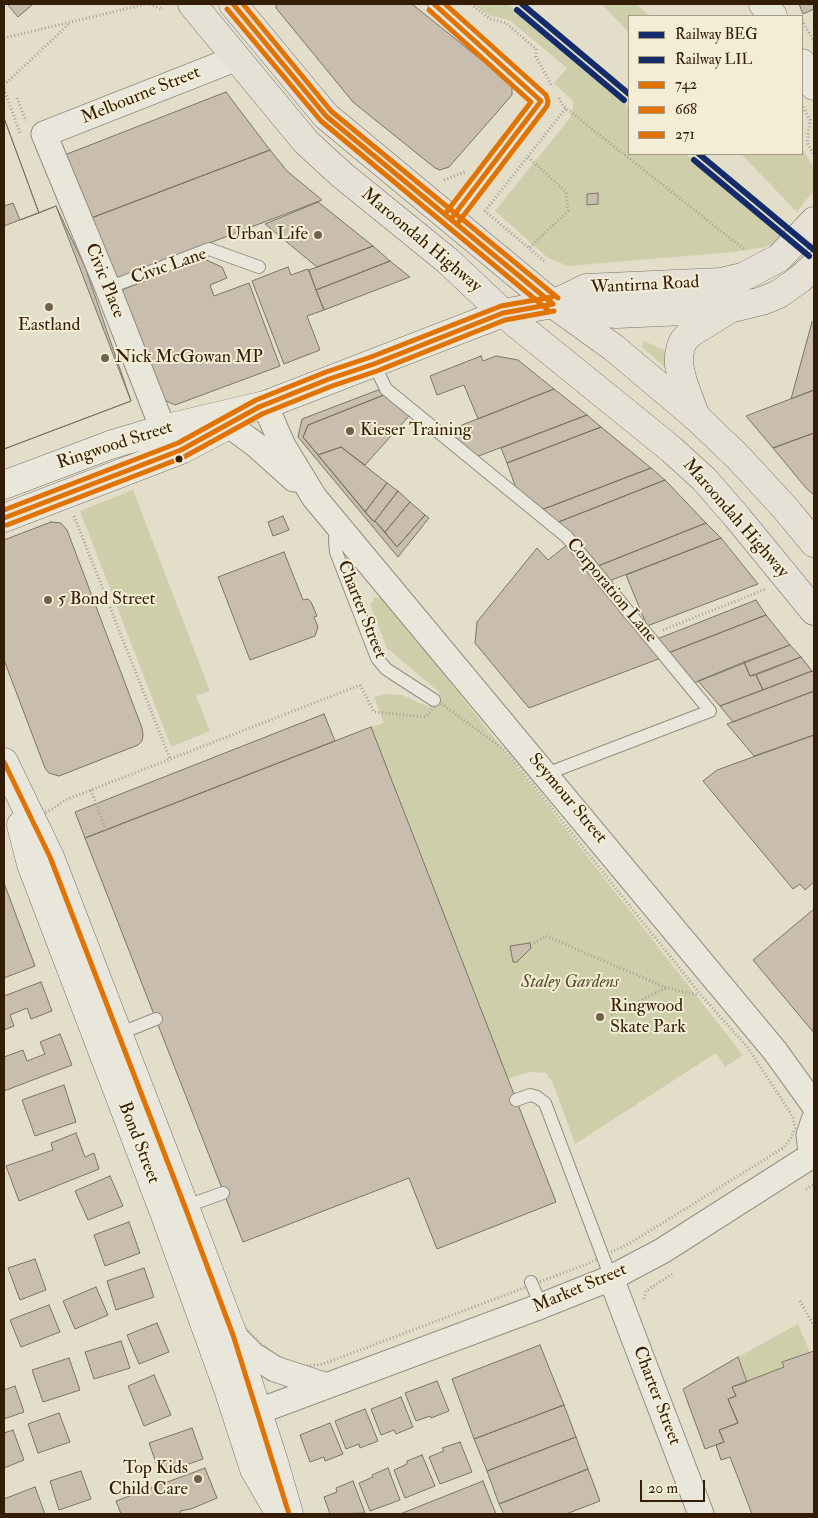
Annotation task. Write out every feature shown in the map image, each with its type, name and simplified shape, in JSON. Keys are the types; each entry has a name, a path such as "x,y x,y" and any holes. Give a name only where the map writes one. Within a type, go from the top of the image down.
{"main road":[{"name":"Maroondah Highway","path":"192,4 306,142 342,175 448,262 503,313 671,449 704,479 814,611"},
{"name":"Maroondah Highway","path":"233,4 326,116 553,304 614,348 696,417 737,456 814,543"},
{"name":"Wantirna Road","path":"553,304 586,288 720,282 743,277 773,263 786,253 814,221"},
{"name":"Wantirna Road","path":"553,304 589,312 617,314 729,309 762,301 780,294 814,266"},
{"path":"503,313 553,304"},
{"path":"696,417 679,366 678,356 681,346 691,333 729,309"}],"street":[{"path":"763,4 772,15"},
{"name":"Melbourne Street","path":"35,127 237,58"},
{"path":"803,65 814,86"},
{"name":"Civic Place","path":"35,127 108,288 163,429"},
{"name":"Ringwood Street","path":"4,485 88,452 163,429 262,406 503,313"},
{"name":"Ringwood Street","path":"4,518 181,450 262,406"},
{"name":"Seymour Street","path":"262,406 283,446 314,497 775,1051 814,1105"},
{"name":"Seymour Street","path":"230,425 256,445 314,497"},
{"name":"Bond Street","path":"5,765 50,857 109,1037 175,1211 228,1388 274,1462 289,1514"},
{"path":"814,1120 810,1144 814,1153"},
{"name":"Market Street","path":"247,1416 327,1386 535,1291 662,1251 814,1153"},
{"name":"Bond Street","path":"175,1211 233,1335 254,1469 281,1514"},
{"name":"Charter Street","path":"607,1267 701,1514"},
{"path":"233,1335 253,1355 275,1369 327,1386"}],"lane":[{"path":"434,4 541,101 451,219"},
{"name":"Civic Lane","path":"108,288 208,249 259,267"},
{"name":"Corporation Lane","path":"374,364 386,389 567,537 710,711 546,774"},
{"name":"Charter Street","path":"336,524 336,552 377,658 386,669 434,700"},
{"path":"109,1037 156,1019"},
{"path":"516,1100 530,1095 537,1097 544,1103 607,1267"},
{"path":"175,1211 224,1193"}],"path":[{"path":"4,37 146,4"},
{"path":"150,4 164,10"},
{"path":"471,4 490,19 506,23 536,49 536,57 554,89"},
{"path":"4,85 70,22"},
{"path":"803,22 814,43"},
{"path":"17,98 35,127"},
{"path":"558,98 563,106 752,256"},
{"path":"803,106 810,120 807,142 814,155"},
{"path":"544,261 485,211 566,108"},
{"path":"528,157 566,192 568,211 529,248"},
{"path":"444,180 467,171"},
{"path":"73,514 170,759"},
{"path":"648,635 767,589"},
{"path":"53,810 65,800 360,685 374,712 425,717 439,702 506,751"},
{"path":"91,790 106,830"},
{"path":"534,943 546,936 667,988 701,995"},
{"path":"611,1015 667,988"},
{"path":"280,1358 295,1364 310,1366 323,1364 607,1267 637,1240 783,1148 791,1138 795,1128 793,1118 788,1109"},
{"path":"800,1301 814,1326"}],"green space":[{"path":"473,4 508,4 628,106 628,155 687,155 781,234 775,243 765,247 735,252 568,266 548,258 495,211 570,118 574,102 554,83 567,68 509,20 488,15"},
{"path":"602,4 636,4 649,15 628,15 628,32"},
{"path":"803,150 814,168 814,190 797,212 742,155 803,155"},
{"path":"644,341 670,353 668,370 642,347"},
{"path":"133,490 210,691 196,696 210,731 171,747 80,511"},
{"name":"Staley Gardens","path":"375,597 385,599 743,1055 725,1067 716,1053 575,1144 553,1083 546,1073 529,1072 508,1079 371,727 384,723 374,697 388,694 402,695 429,707 440,693 387,648 370,605"},
{"path":"798,1324 810,1352 782,1362 784,1367 747,1382 738,1357"}],"building":[{"path":"7,4 33,4 18,17"},
{"path":"276,4 412,4 509,82 512,85 512,95 449,167 440,170 435,168 353,102 276,8"},
{"path":"799,4 814,4 814,9 803,14"},
{"path":"226,92 270,150 86,220 62,156"},
{"path":"4,118 39,213 20,220 13,203 4,206"},
{"name":"Eastland","path":"4,118 39,213 56,206 131,401 4,449"},
{"path":"270,150 287,171 322,200 110,281 86,220"},
{"path":"598,193 598,204 587,205 587,194"},
{"name":"Urban Life","path":"318,202 373,246 317,267 265,224"},
{"name":"Eastland","path":"56,206 85,267 131,401 4,449 4,226"},
{"path":"373,246 390,261 316,290 309,270"},
{"path":"202,258 222,267 227,278 210,285 214,296 249,283 280,366 175,405 162,399 122,290"},
{"path":"390,261 410,277 324,310 316,290"},
{"path":"288,267 291,275 308,269 324,310 307,316 320,350 284,364 252,281"},
{"path":"812,322 814,324 814,390 791,399"},
{"path":"481,356 483,361 496,356 518,360 554,389 478,419 464,385 437,395 430,376"},
{"path":"554,389 587,415 476,457 444,432"},
{"path":"378,390 384,395 308,425 303,437 397,547 425,515 429,518 398,557 298,437 302,419"},
{"path":"814,390 814,433 773,448 746,416"},
{"name":"Kieser Training","path":"384,395 409,416 365,465 341,447 318,455 303,437 308,425"},
{"path":"587,415 601,427 507,463 501,448"},
{"path":"601,427 651,468 541,510 517,491 507,463"},
{"path":"814,433 814,495 773,448"},
{"path":"341,447 387,483 365,512 318,455"},
{"path":"651,468 665,480 556,523 541,510"},
{"path":"665,480 706,523 598,566 556,523"},
{"path":"387,483 398,491 374,522 365,512"},
{"path":"398,491 410,502 385,532 375,521"},
{"path":"410,502 425,515 397,547 385,532"},
{"path":"283,516 289,530 273,536 268,522"},
{"name":"5 Bond Street","path":"51,522 61,523 67,530 143,735 142,741 138,745 59,776 49,773 45,768 4,660 4,540"},
{"path":"706,523 721,538 609,581 598,566"},
{"path":"721,538 758,584 647,626 626,575"},
{"path":"567,545 661,658 529,708 475,643 477,622 537,548 548,560"},
{"path":"284,552 303,600 308,599 311,602 317,616 314,617 318,627 315,636 250,660 218,577"},
{"path":"756,600 766,615 668,653 657,639"},
{"path":"766,615 790,645 694,683 668,653"},
{"path":"790,645 801,657 750,676 744,662"},
{"path":"801,657 812,671 763,690 756,675"},
{"path":"744,662 750,676 756,675 763,690 720,706 698,681"},
{"path":"812,671 814,673 814,691 733,722 720,706"},
{"path":"814,691 814,735 754,756 727,724"},
{"path":"324,714 335,741 85,838 75,812"},
{"path":"371,727 556,1202 437,1249 409,1178 243,1242 85,838"},
{"path":"814,735 814,882 805,890 800,884 793,889 703,781 717,770"},
{"path":"4,883 35,966 4,978"},
{"path":"814,909 814,1033 753,960"},
{"path":"530,943 531,948 517,962 513,962 510,946"},
{"path":"41,982 52,1011 31,1019 27,1008 10,1015 14,1026 4,1030 4,996"},
{"path":"60,1034 72,1065 4,1091 4,1057 23,1050 27,1061 45,1054 40,1042"},
{"path":"64,1085 76,1122 35,1136 22,1100"},
{"path":"76,1133 85,1157 94,1153 99,1169 19,1201 6,1166 53,1150 51,1143"},
{"path":"110,1176 123,1206 88,1220 75,1191"},
{"path":"129,1222 140,1253 105,1266 94,1235"},
{"path":"35,1259 46,1290 20,1300 8,1268"},
{"path":"144,1268 154,1297 116,1310 107,1281"},
{"path":"96,1287 108,1315 75,1329 63,1301"},
{"path":"49,1305 60,1332 21,1347 10,1320"},
{"path":"157,1323 169,1352 139,1364 127,1335"},
{"path":"121,1341 130,1368 94,1379 85,1352"},
{"path":"540,1345 564,1405 474,1439 452,1379"},
{"path":"814,1351 814,1514 752,1514 730,1457 721,1460 716,1445 724,1442 719,1430 738,1423 728,1399 736,1396 732,1387 784,1367 782,1362"},
{"path":"738,1357 747,1382 732,1387 736,1396 728,1399 738,1423 719,1430 724,1442 705,1449 683,1389"},
{"path":"69,1358 80,1390 43,1402 32,1370"},
{"path":"154,1375 171,1415 144,1426 128,1386"},
{"path":"437,1381 449,1411 416,1421 405,1393"},
{"path":"15,1386 24,1412 4,1419 4,1390"},
{"path":"401,1397 413,1427 396,1434 394,1430 381,1435 371,1409"},
{"path":"564,1405 576,1437 487,1471 474,1439"},
{"path":"365,1409 378,1441 360,1448 359,1444 346,1449 335,1421"},
{"path":"59,1413 70,1442 38,1453 28,1424"},
{"path":"330,1423 343,1454 325,1461 324,1457 310,1462 300,1435"},
{"path":"192,1428 203,1459 160,1474 149,1443"},
{"path":"13,1430 24,1460 4,1468 4,1433"},
{"path":"576,1437 588,1469 499,1504 487,1471"},
{"path":"460,1442 472,1472 440,1484 429,1457 444,1451 442,1448"},
{"path":"422,1455 435,1486 405,1498 394,1470 407,1464 407,1461"},
{"path":"205,1468 217,1498 191,1509 180,1511 181,1514 121,1514 116,1501"},
{"path":"388,1468 400,1500 370,1511 359,1483"},
{"path":"588,1469 600,1501 566,1514 504,1514 499,1504"},
{"path":"81,1471 91,1499 59,1510 50,1481"},
{"path":"353,1481 365,1513 330,1514 324,1497 337,1492 336,1488"},
{"path":"483,1481 496,1514 400,1514"},
{"path":"35,1487 45,1514 4,1514 4,1499"}],"rail line":[{"name":"BEG","path":"522,4 628,93"},
{"name":"LIL","path":"517,10 624,100"},
{"name":"BEG","path":"700,155 814,250"},
{"name":"LIL","path":"694,160 809,256"}],"transit line":[{"name":"742","path":"233,4 326,116 553,304"},
{"name":"271","path":"243,4 331,111 558,298"},
{"name":"742","path":"434,4 541,101 451,219"},
{"name":"271","path":"445,4 546,95 548,101 547,106 457,224"},
{"name":"668","path":"227,9 321,121 548,310"},
{"name":"668","path":"429,10 531,102 445,214"},
{"name":"271","path":"4,510 178,443 256,400 326,372 371,357 501,306 552,297"},
{"name":"742","path":"4,518 181,450 259,407 329,379 374,364 503,313 553,304"},
{"name":"668","path":"7,525 184,457 262,414 332,386 377,371 505,320 554,311"},
{"name":"742","path":"4,762 50,857 185,1207 233,1335 289,1514"}],"place":[{"name":"Urban Life","path":"318,235"},
{"name":"Eastland","path":"49,307"},
{"name":"Nick McGowan MP","path":"105,358"},
{"name":"Kieser Training","path":"350,431"},
{"name":"5 Bond Street","path":"48,600"},
{"name":"Ringwood Skate Park","path":"600,1017"},
{"name":"Top Kids Child Care","path":"198,1479"}]}
